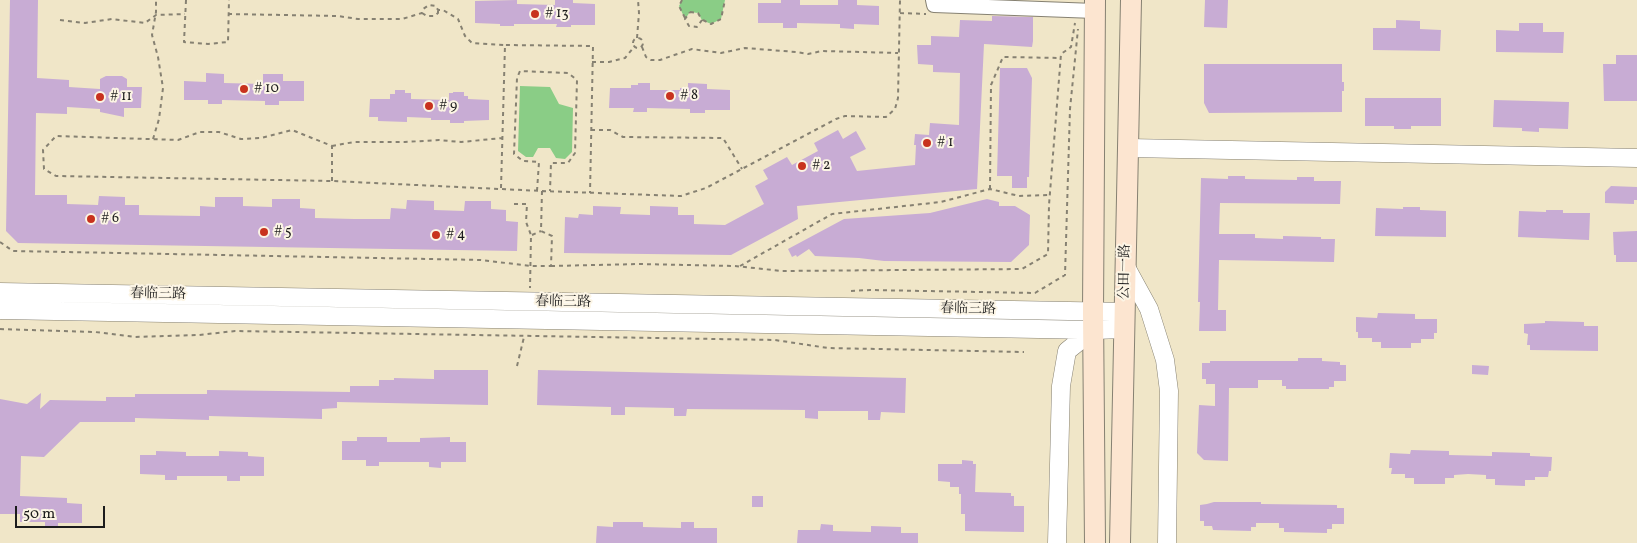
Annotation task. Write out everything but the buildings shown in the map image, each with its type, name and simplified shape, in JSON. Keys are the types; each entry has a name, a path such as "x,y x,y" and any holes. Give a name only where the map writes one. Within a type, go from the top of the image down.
{"main road":[{"name":"公田一路","path":"1120,543 1131,0"},
{"path":"1087,9 1095,543"}],"street":[{"path":"933,0 934,5 1087,9"},
{"path":"1129,148 1637,158"},
{"path":"1126,267 1149,309 1165,360 1169,391 1167,543"},
{"name":"春临三路","path":"0,292 1092,321"},
{"name":"春临三路","path":"0,310 1125,321"},
{"path":"1057,543 1061,386 1067,351 1092,321"}],"path":[{"path":"153,139 159,118 163,88 152,35 156,15 156,0"},
{"path":"186,0 184,42 208,44 228,42 229,0"},
{"path":"592,62 609,62 625,58 634,47 634,39 637,38 638,0"},
{"path":"682,0 679,6 689,26 697,27 702,20"},
{"path":"685,19 690,12 698,12 702,20 711,24 721,19 725,0"},
{"path":"503,138 461,142 439,140 354,142 332,146 292,130 261,138 241,139 219,132 200,132 178,140 56,136 44,150 44,169 56,176 332,181 681,196 706,188 836,119 845,116 886,117 895,109 898,98 900,0"},
{"path":"228,14 402,19 422,13 423,9 429,5 436,6 438,10"},
{"path":"0,242 13,251 481,260 531,266 640,264 740,266 782,272 1022,269 1048,254 1049,195 1060,58 1061,54 1071,46 1087,9"},
{"path":"851,291 1035,293 1064,275 1070,109 1078,23 1087,9"},
{"path":"422,13 427,16 434,16 438,13 438,10"},
{"path":"438,10 444,10 458,19 465,36 472,43 593,46 590,193"},
{"path":"60,20 85,23 112,19 144,23 156,15 185,14"},
{"path":"900,14 934,14"},
{"path":"637,38 644,42 642,47 646,57 651,60 660,60 692,49 722,53 745,48 808,54 822,51 898,53"},
{"path":"501,188 505,45"},
{"path":"634,47 642,47"},
{"path":"990,189 991,85 1003,57 1060,58"},
{"path":"537,191 539,162 523,160 514,154 517,78 520,71 568,73 577,80 575,153 568,162 551,163 550,191"},
{"path":"591,130 610,130 623,137 723,138 742,169"},
{"path":"332,146 332,181"},
{"path":"740,266 832,214 941,202 990,189 1019,196 1049,195"},
{"path":"541,231 542,191"},
{"path":"514,204 527,204 526,222 531,235 541,231 552,236 551,266"},
{"path":"0,329 95,332 135,337 235,332 775,340 828,348 1024,352"}],"green space":[{"path":"682,0 725,0 721,19 711,24 702,20 698,13 690,12 685,19 679,6"},
{"path":"520,86 550,87 559,104 573,108 572,152 565,159 556,158 550,148 538,148 533,157 526,157 518,151"}],"place":[{"name":"# 13","path":"535,14"},
{"name":"# 10","path":"244,89"},
{"name":"# 8","path":"670,96"},
{"name":"# 11","path":"100,97"},
{"name":"# 9","path":"429,106"},
{"name":"# 1","path":"927,143"},
{"name":"# 2","path":"802,166"},
{"name":"# 6","path":"91,219"},
{"name":"# 5","path":"264,232"},
{"name":"# 4","path":"436,235"}]}
